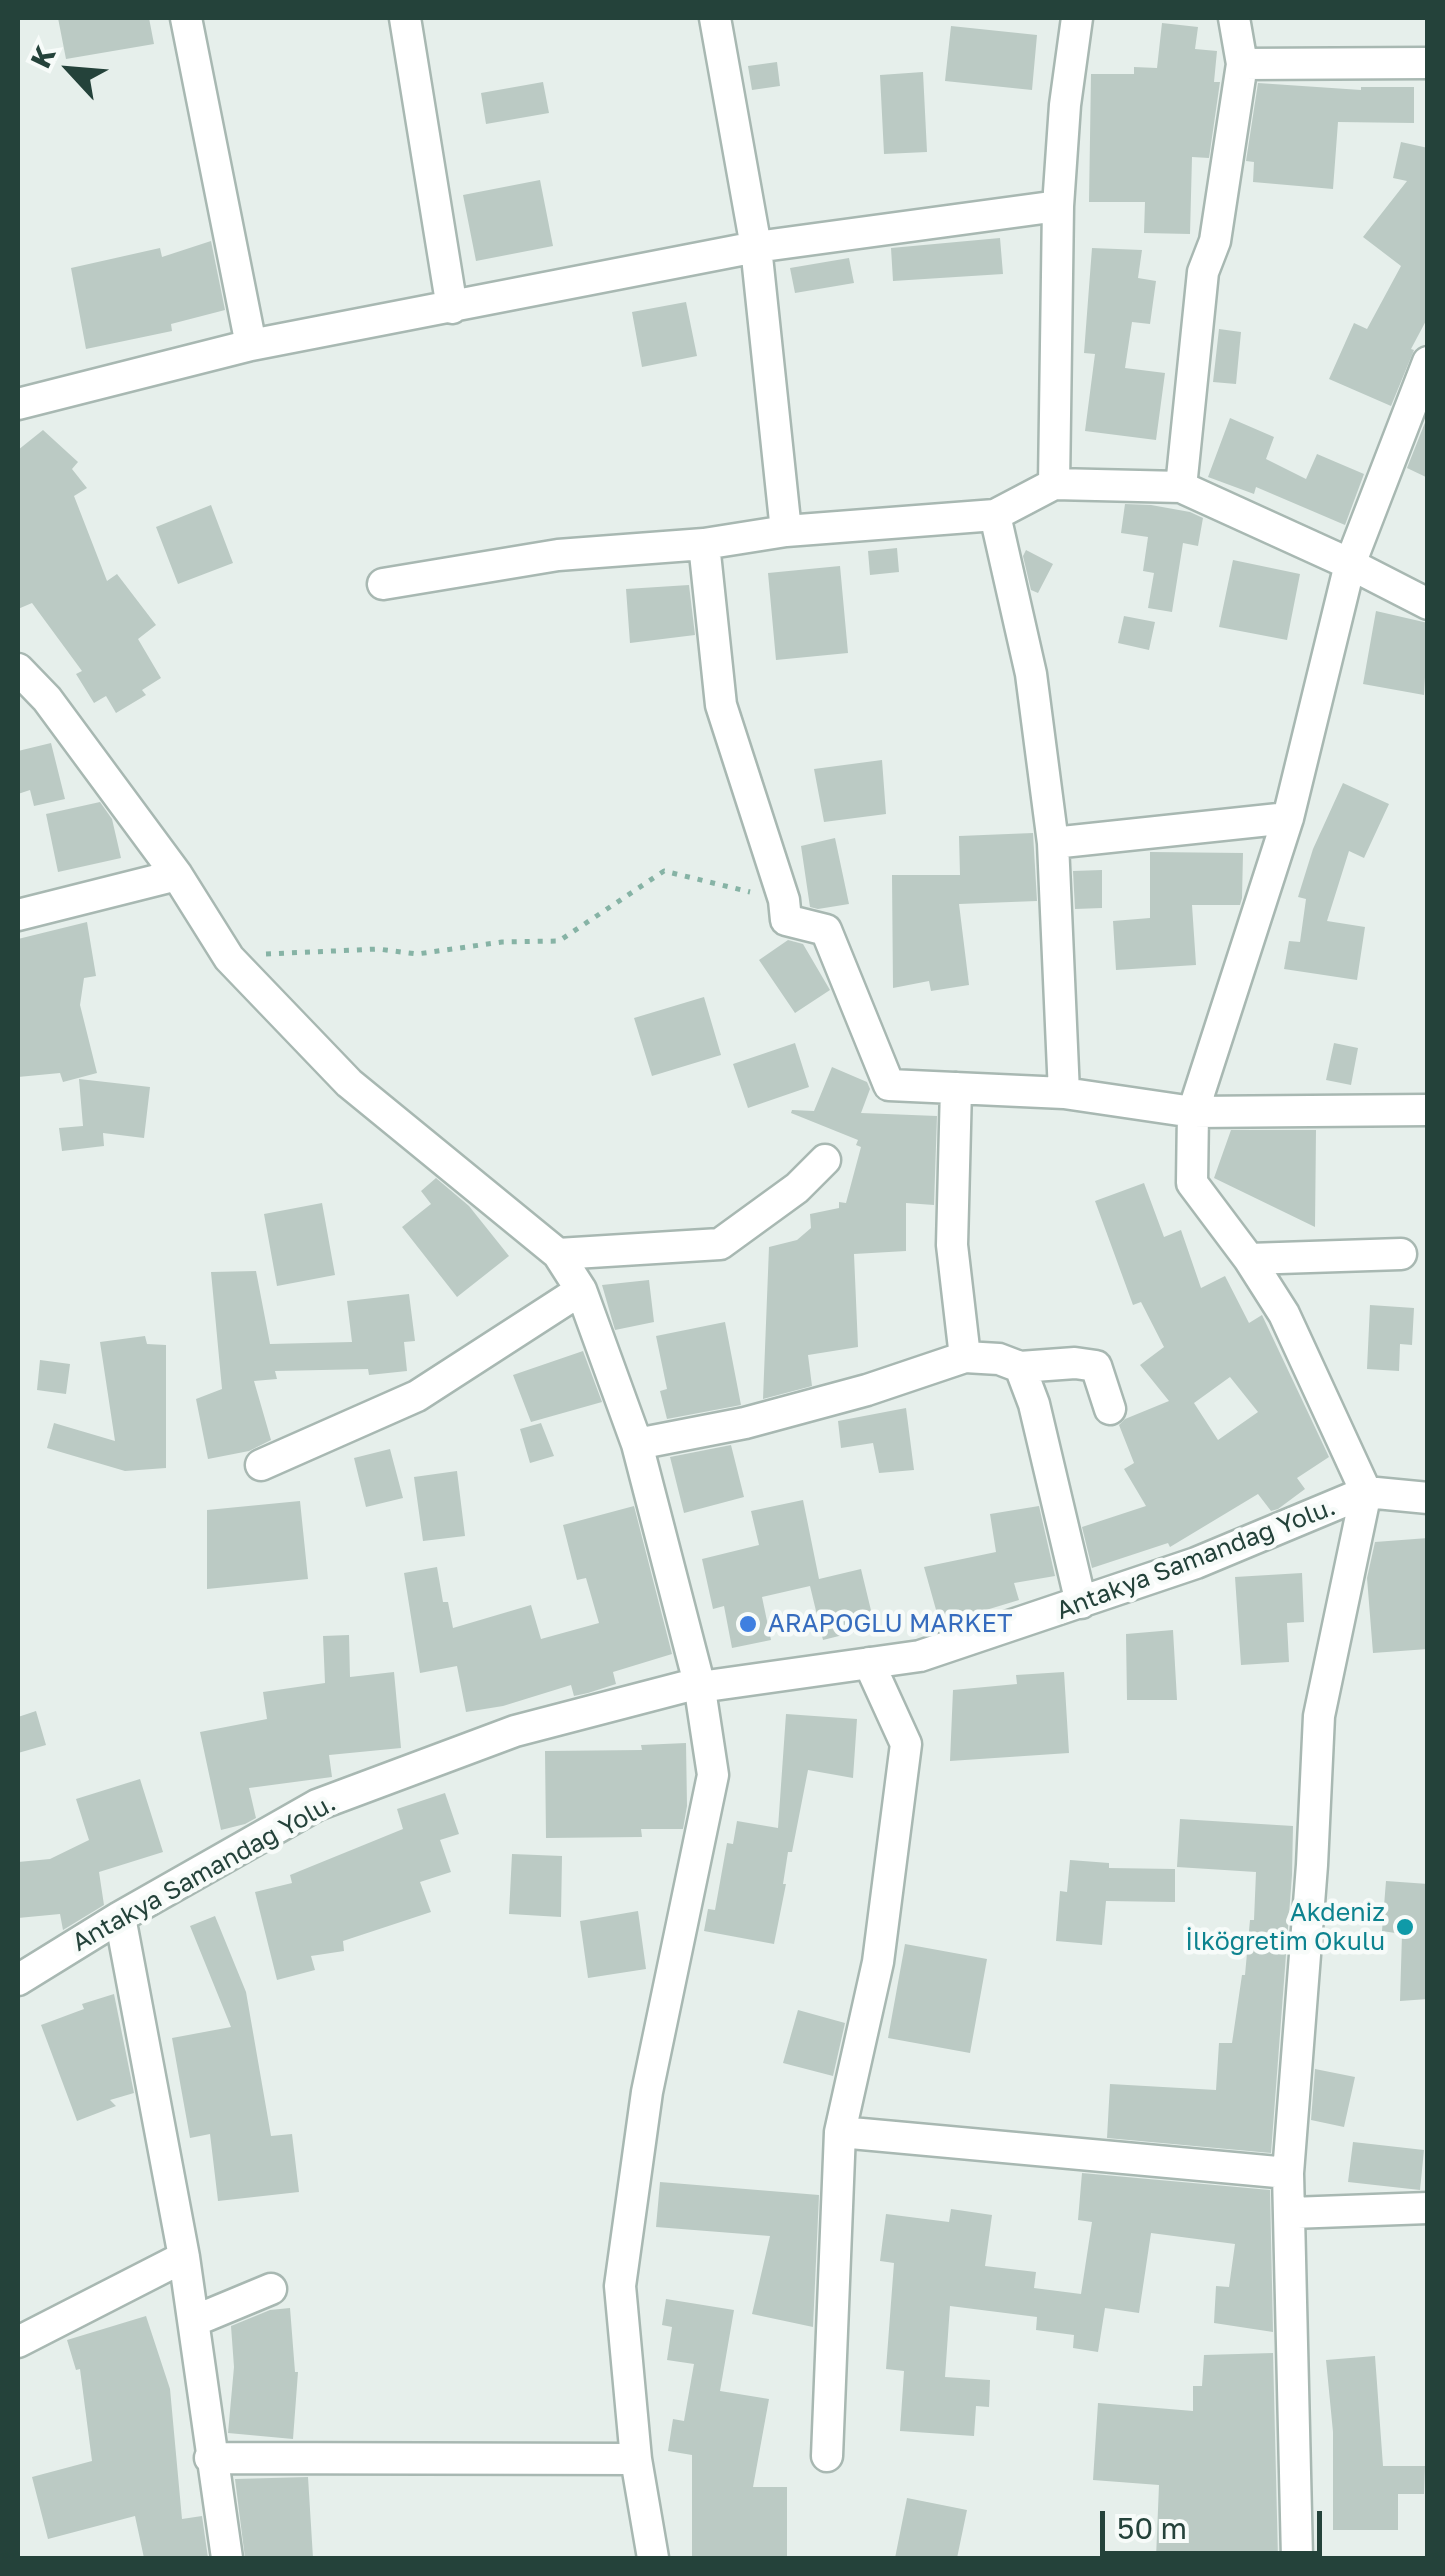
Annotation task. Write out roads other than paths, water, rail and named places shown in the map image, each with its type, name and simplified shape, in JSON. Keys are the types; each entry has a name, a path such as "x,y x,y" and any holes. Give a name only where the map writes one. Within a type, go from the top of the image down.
{"street":[{"path":"186,18 251,345"},
{"path":"406,18 452,308"},
{"path":"715,18 756,247 786,531"},
{"path":"1054,484 1058,206 1076,18"},
{"path":"1181,487 1202,272 1215,240 1242,64 1234,18"},
{"path":"1242,64 1428,63"},
{"path":"18,404 251,345 756,247 1058,206"},
{"path":"1297,2558 1288,2173 1312,1864 1319,1716 1366,1492 1284,1314 1250,1258 1192,1184 1193,1112 1288,818 1350,564 1428,362"},
{"path":"383,584 558,555 704,544 786,531 995,515 1054,484 1181,487 1428,604"},
{"path":"995,515 1031,674 1054,843 1064,1093"},
{"path":"704,544 721,705 784,900 786,920 826,930 890,1085 1064,1093 1193,1112 1428,1110"},
{"path":"18,669 46,699 177,874 228,958 349,1083 558,1254 581,1290 637,1444 699,1683 713,1775 647,2092 620,2286 636,2459 653,2558"},
{"path":"1054,843 1288,818"},
{"path":"18,915 177,874"},
{"path":"956,1088 952,1245 965,1357"},
{"path":"558,1254 720,1244 797,1188 826,1160"},
{"path":"1250,1258 1400,1254"},
{"path":"261,1465 417,1396 581,1290"},
{"path":"637,1444 745,1423 867,1390 965,1357 1000,1359 1020,1366 1096,1366 1110,1410"},
{"path":"1020,1366 1034,1404 1082,1603"},
{"name":"Antakya Samandağ Yolu.","path":"18,1980 318,1805 514,1731 699,1683 707,1686 920,1656 1196,1563 1366,1492 1428,1498"},
{"path":"827,2456 840,2132 878,1962 906,1744 868,1663"},
{"path":"120,1918 184,2257 227,2558"},
{"path":"840,2132 1288,2173"},
{"path":"1291,2213 1428,2208"},
{"path":"18,2342 184,2257"},
{"path":"194,2321 272,2289"},
{"path":"210,2458 636,2459"}],"place":[{"name":"ARAPOĞLU MARKET","path":"748,1624"},
{"name":"Akdeniz İlköğretim Okulu","path":"1405,1927"}]}
